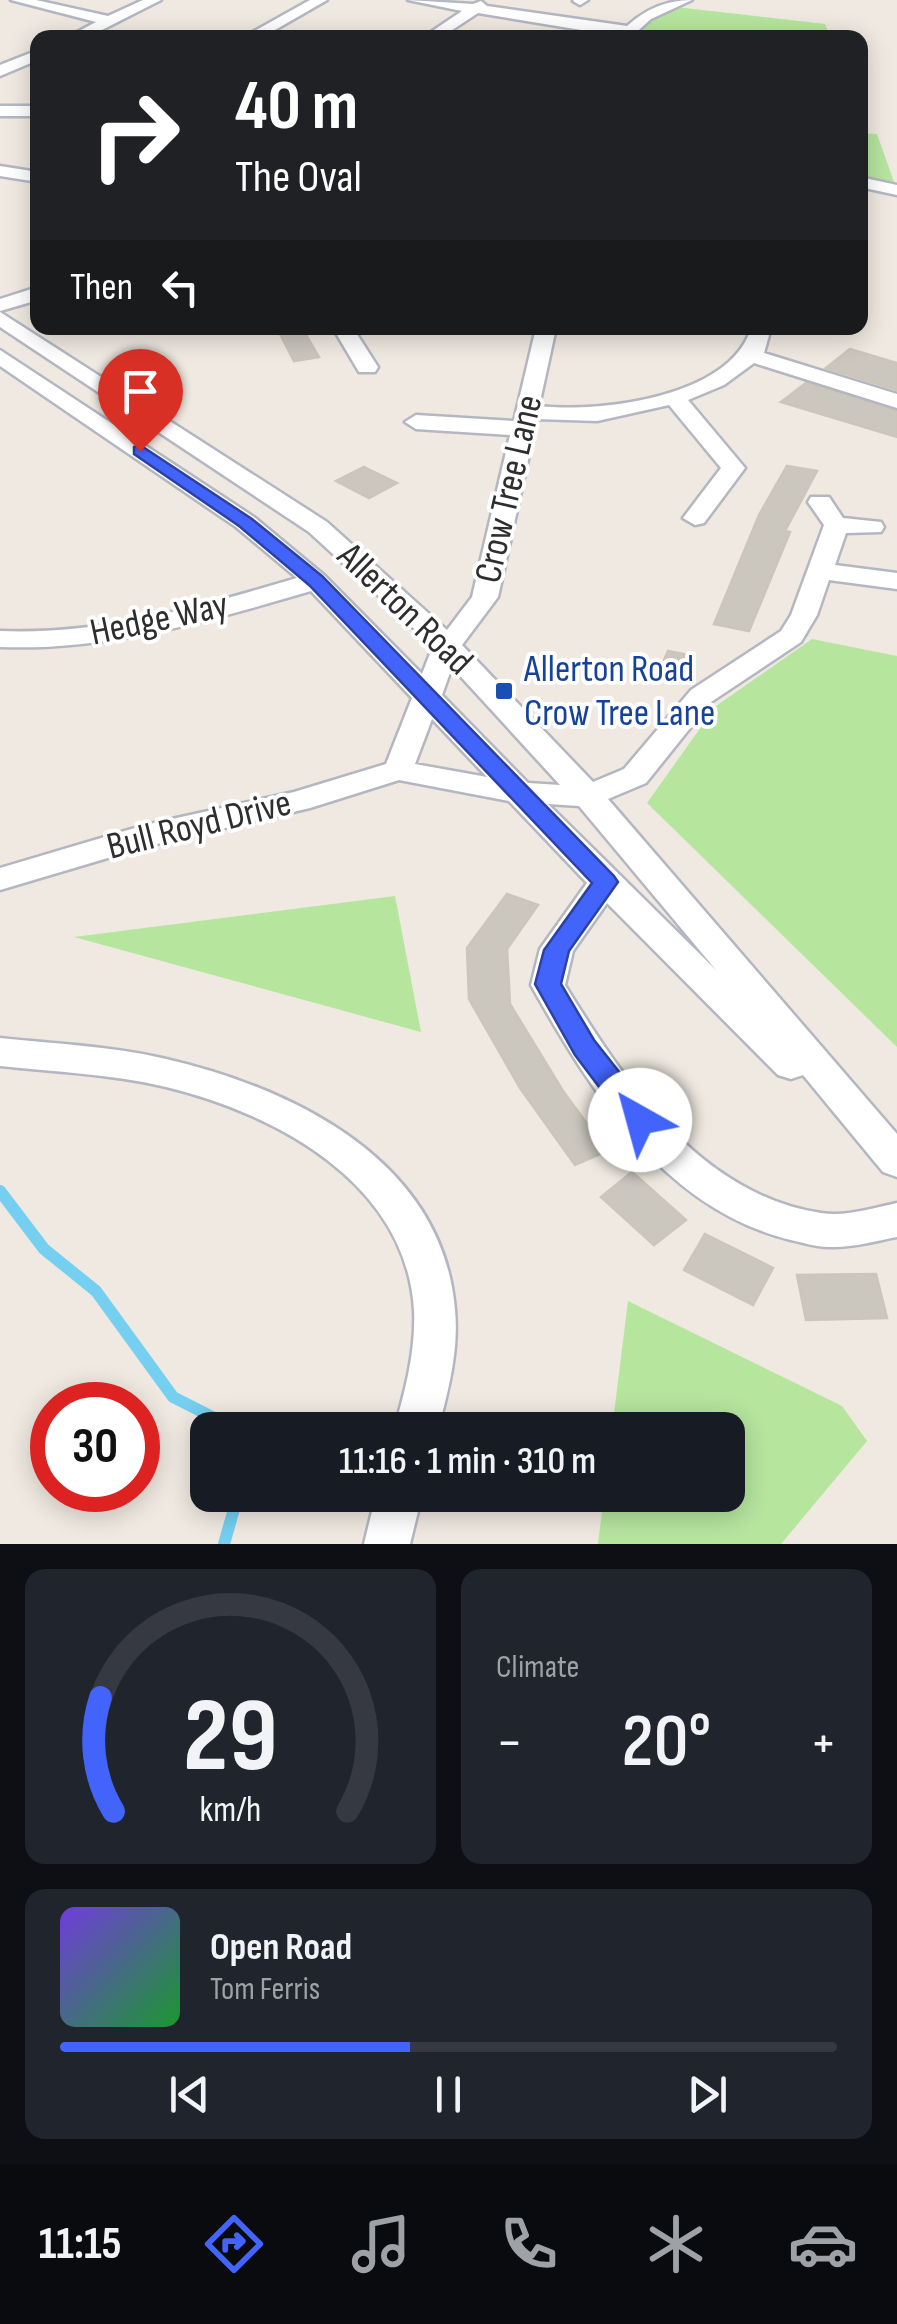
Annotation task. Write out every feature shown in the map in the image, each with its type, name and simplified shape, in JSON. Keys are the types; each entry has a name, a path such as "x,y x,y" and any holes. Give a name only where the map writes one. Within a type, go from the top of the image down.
{"street":[{"path":"18,0 109,21"},
{"path":"90,30 154,0"},
{"path":"264,30 320,0"},
{"path":"415,0 482,4 605,30"},
{"path":"629,30 646,16 684,0"},
{"path":"441,30 482,4"},
{"path":"3,68 30,57"},
{"path":"0,111 30,110"},
{"path":"0,171 30,177"},
{"path":"868,184 897,190"},
{"path":"0,305 30,296"},
{"name":"Allerton Road","path":"0,318 318,528 447,645 588,796 897,1161"},
{"path":"347,335 368,368"},
{"name":"Crow Tree Lane","path":"427,694 447,645 464,629 485,597 545,335"},
{"path":"416,422 578,416 674,397 718,382 753,356 761,335"},
{"name":"Allerton Road","path":"0,356 246,522 316,580 605,882 897,1169"},
{"path":"753,356 897,401"},
{"path":"674,397 733,468 695,518"},
{"path":"588,796 636,776 701,696 791,636 804,616 820,571 828,514 872,527"},
{"path":"820,571 897,581"},
{"name":"Hedge Way","path":"0,639 97,636 177,621 316,580"},
{"path":"398,770 427,694"},
{"name":"Bull Royd Drive","path":"0,879 146,836 299,801 398,770 521,793 588,796"},
{"path":"605,882 557,950 548,984 584,1048 662,1148 740,1206 823,1230 897,1220"},
{"path":"0,1052 140,1068 234,1095 319,1135 373,1175 410,1224 433,1292 433,1368 421,1412"},
{"path":"387,1544 395,1512"}],"green space":[{"path":"676,7 825,24 827,30 637,30 649,19"},
{"path":"868,133 877,134 894,182 868,179"},
{"path":"812,639 897,656 897,1047 647,803 716,706"},
{"path":"395,896 421,1032 74,937"},
{"path":"628,1301 842,1406 867,1441 781,1544 598,1544 602,1512 745,1512 745,1412 614,1412"}],"building":[{"path":"281,335 306,335 319,357 294,361"},
{"path":"850,349 897,363 897,390 826,368"},
{"path":"806,383 897,411 897,437 781,402"},
{"path":"787,466 817,471 785,531 790,532 749,631 714,624 759,515"},
{"path":"364,467 397,483 369,498 336,481"},
{"path":"668,651 693,656 683,682 657,677"},
{"path":"507,894 538,905 507,949 510,1004 563,1091 607,1151 575,1165 520,1088 469,999 467,948"},
{"path":"632,1172 686,1220 654,1245 601,1197"},
{"path":"705,1234 773,1268 753,1305 684,1270"},
{"path":"876,1274 887,1318 806,1320 797,1275"}],"waterway":[{"path":"0,1191 44,1249 96,1291 173,1397 203,1412"},
{"path":"224,1544 233,1512"}],"place":[{"name":"Allerton Road Crow Tree Lane","path":"504,691"}],"route":[{"path":"140,451 246,522 316,580 605,882 557,950 548,984 584,1048 640,1120"}]}
